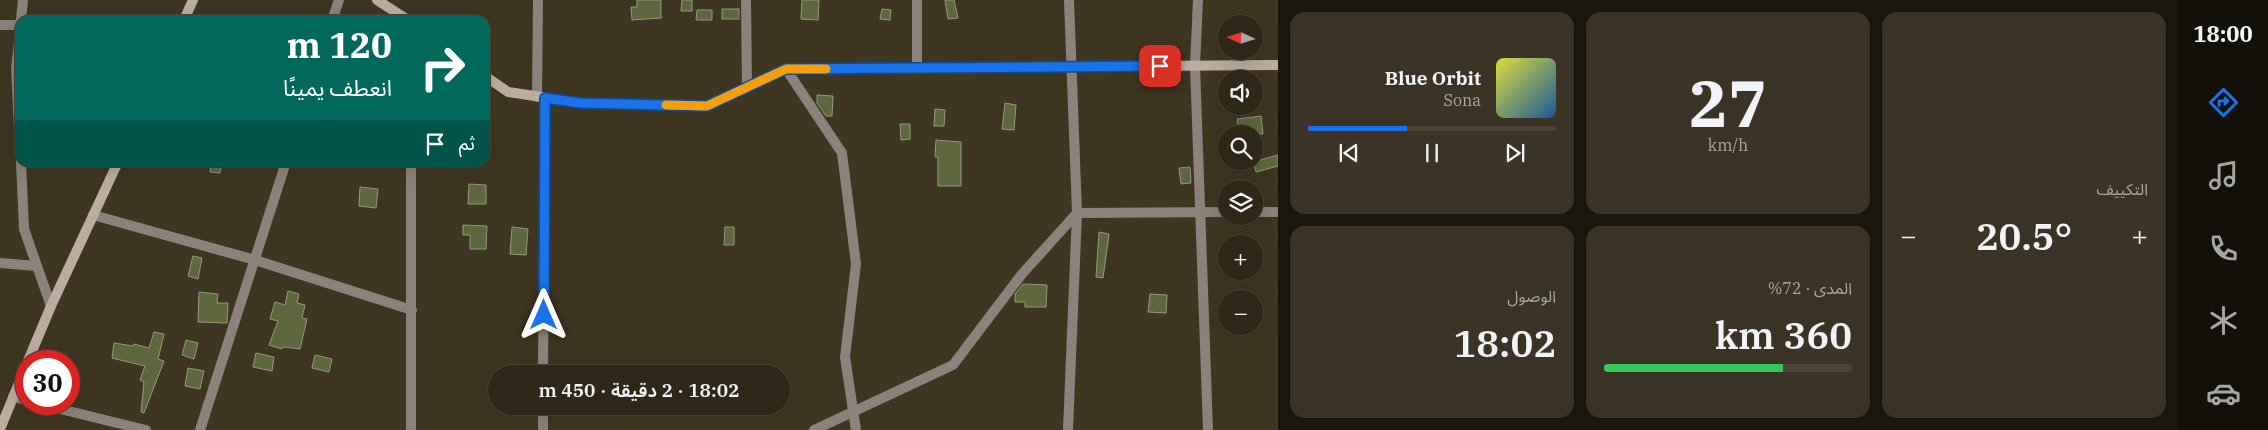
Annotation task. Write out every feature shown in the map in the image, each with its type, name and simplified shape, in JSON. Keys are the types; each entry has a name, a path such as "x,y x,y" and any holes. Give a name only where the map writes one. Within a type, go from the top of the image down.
{"street":[{"path":"22,15 24,0"},
{"path":"186,15 193,0"},
{"path":"334,15 339,0"},
{"path":"377,0 400,15"},
{"path":"538,0 544,365"},
{"path":"746,0 747,87"},
{"path":"917,0 917,68"},
{"path":"1068,430 1077,213 1070,67 1069,0"},
{"path":"1198,0 1195,66 1208,430"},
{"path":"0,25 15,25"},
{"path":"490,79 508,92 581,103 707,106 786,69 1278,65"},
{"path":"786,69 842,153 856,264 845,357 856,430"},
{"path":"21,167 24,229 51,306"},
{"path":"33,350 116,167"},
{"path":"200,430 284,167"},
{"path":"411,167 411,430"},
{"path":"814,430 953,365 1022,274 1077,213 1218,212"},
{"path":"1263,212 1278,212"},
{"path":"93,215 255,260 412,310"},
{"path":"0,263 37,266"},
{"path":"0,429 15,392"},
{"path":"80,414 146,430"},
{"path":"543,415 543,430"}],"building":[{"path":"637,0 661,0 661,18 632,20 631,7 637,7"},
{"path":"682,0 692,0 692,11 681,11"},
{"path":"802,0 819,0 818,20 801,19"},
{"path":"945,0 954,0 958,18 948,19"},
{"path":"722,9 739,9 739,19 722,19"},
{"path":"882,9 891,10 890,20 880,19"},
{"path":"697,10 712,10 712,20 696,20"},
{"path":"817,95 833,96 832,116 826,116 817,103"},
{"path":"1005,103 1016,105 1014,130 1002,129"},
{"path":"935,109 945,110 944,126 934,126"},
{"path":"1261,116 1262,125 1238,125 1237,119"},
{"path":"900,124 910,124 910,139 901,140"},
{"path":"936,140 961,142 961,186 938,186 938,157 935,157"},
{"path":"1278,155 1278,166 1256,172 1255,170 1263,170 1263,159"},
{"path":"210,167 221,167 220,173 210,172"},
{"path":"1190,167 1191,183 1181,184 1179,168"},
{"path":"469,184 486,185 486,204 468,204"},
{"path":"360,187 378,189 376,208 359,206"},
{"path":"463,225 487,226 486,249 470,249 470,235 463,235"},
{"path":"512,227 528,229 526,255 510,254"},
{"path":"725,227 734,227 734,245 724,245"},
{"path":"1099,232 1109,234 1103,278 1096,277"},
{"path":"193,256 202,258 198,279 188,276"},
{"path":"1023,284 1047,285 1046,307 1025,307 1025,302 1015,302 1015,294"},
{"path":"288,291 299,294 297,303 305,305 302,318 307,319 300,349 283,347 282,349 269,345 278,321 270,319 275,302 285,305"},
{"path":"199,292 218,294 217,303 228,303 227,323 198,322"},
{"path":"1150,294 1167,295 1166,313 1148,312"},
{"path":"154,332 164,334 158,359 164,361 144,413 141,412 144,382 140,380 145,366 112,358 114,343 133,346 134,344 149,348"},
{"path":"186,340 198,343 194,359 182,355"},
{"path":"256,353 274,357 272,371 253,367"},
{"path":"315,355 332,359 329,372 312,368"},
{"path":"188,368 204,371 200,389 185,386"}],"slow traffic":[{"path":"666,105 707,106 786,69 826,69"}],"route":[{"path":"544,315 545,98 581,103 707,106 786,69 1160,66"}]}
